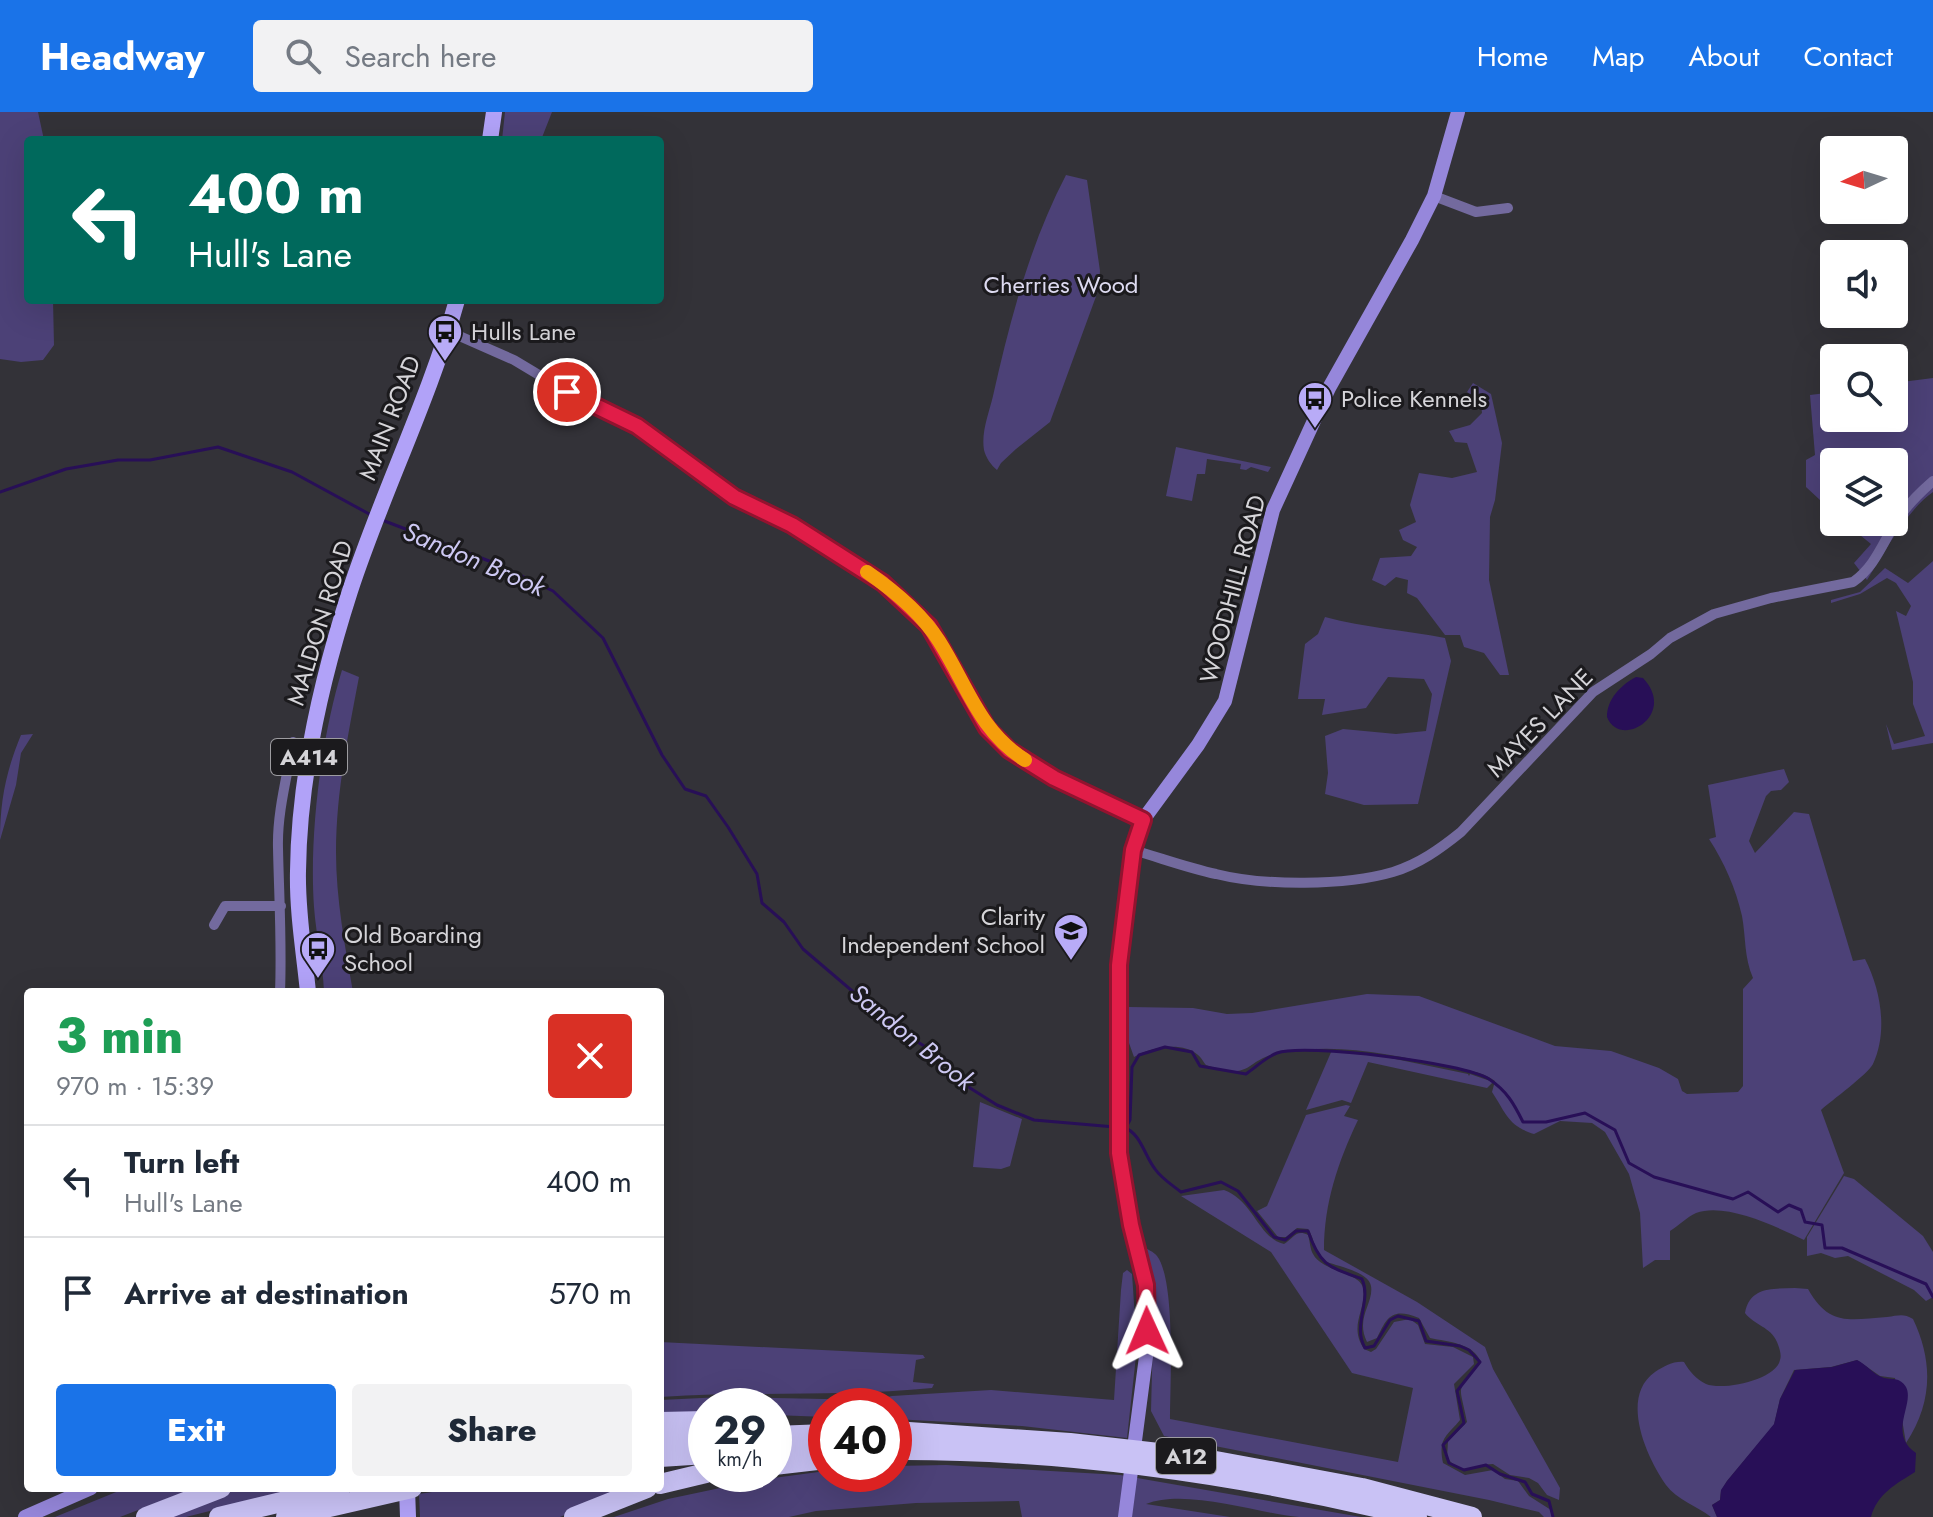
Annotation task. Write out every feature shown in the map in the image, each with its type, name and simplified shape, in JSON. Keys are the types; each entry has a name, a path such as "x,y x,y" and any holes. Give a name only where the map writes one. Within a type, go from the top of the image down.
{"highway":[{"path":"664,1422 688,1421"},
{"name":"A12","path":"912,1439 1070,1443 1194,1457 1362,1488 1472,1517"},
{"path":"664,1442 688,1440"},
{"name":"A12","path":"912,1448 1071,1457 1157,1468 1298,1491 1417,1517"},
{"path":"664,1457 688,1455"},
{"path":"664,1483 688,1477"},
{"path":"146,1517 211,1492"},
{"path":"219,1517 323,1492"},
{"path":"286,1517 392,1492"},
{"path":"574,1517 637,1492"}],"main road":[{"path":"491,136 494,112"},
{"name":"MAIN ROAD","path":"383,507 456,304"},
{"name":"MALDON ROAD","path":"308,988 298,870 307,766 326,670 351,588 383,507"},
{"path":"408,1516 409,1492"}],"street":[{"name":"WOODHILL ROAD","path":"1125,1517 1147,1349 1148,1313 1146,1285 1124,1182 1119,1127 1119,965 1133,850 1143,820 1198,745 1225,701 1273,510 1335,377 1434,196 1458,112"},
{"path":"1434,196 1476,212 1508,208"},
{"path":"448,331 514,360 589,405 637,426 734,497 792,525 883,583 929,626 987,728 1009,750 1054,778 1143,820"},
{"name":"MAYES LANE","path":"1133,850 1216,875 1250,881 1362,878 1392,872 1418,862 1461,832 1593,692 1670,638 1714,614 1771,598 1853,582 1864,574 1876,559 1896,521 1933,481"},
{"path":"280,988 278,847 280,816 293,742"},
{"path":"214,925 225,906 281,906"},
{"path":"25,1517 82,1492"}],"green space":[{"path":"0,112 38,112 43,136 24,136 24,304 53,304 54,345 43,360 21,362 0,359"},
{"path":"505,112 552,112 543,136 502,136"},
{"name":"Cherries Wood","path":"1066,175 1087,180 1100,271 1098,291 1050,422 1016,449 997,470 984,450 986,423 1022,283"},
{"path":"1933,378 1933,492 1908,518 1908,448 1820,448 1820,500 1806,487 1806,460 1815,455 1810,395 1820,394 1820,432 1908,432 1908,381"},
{"path":"1473,383 1491,394 1502,443 1490,517 1489,580 1509,675 1500,675 1484,653 1464,647 1460,635 1445,635 1417,598 1407,593 1408,580 1396,577 1385,586 1372,580 1380,558 1411,556 1417,547 1403,540 1399,530 1416,522 1410,505 1419,473 1452,478 1477,472 1467,443 1455,442 1449,431 1470,425 1482,413 1481,403 1467,392"},
{"path":"1176,447 1271,467 1268,472 1251,467 1246,470 1240,469 1241,464 1207,459 1205,474 1197,474 1192,501 1166,496"},
{"path":"1861,536 1894,536 1867,580 1854,563 1871,544"},
{"path":"1933,561 1933,743 1892,750 1886,724 1894,744 1925,736 1913,704 1913,682 1896,611 1906,616 1911,606 1896,583 1887,578 1860,594 1831,603 1831,600 1860,592 1885,568 1908,583"},
{"path":"1325,617 1445,638 1451,661 1418,804 1364,805 1325,794 1328,773 1325,736 1343,729 1396,734 1426,731 1432,694 1424,679 1388,677 1366,708 1322,715 1325,699 1298,699 1305,644 1318,634"},
{"path":"342,670 359,677 340,786 336,852 339,905 352,988 324,988 314,907 313,849 318,787"},
{"path":"33,734 21,753 16,785 0,840 1,812 11,761 21,735"},
{"path":"1784,769 1789,782 1781,790 1771,791 1766,796 1749,841 1755,853 1794,812 1809,814 1853,961 1865,959 1881,1011 1878,1052 1873,1064 1821,1110 1844,1173 1804,1240 1736,1213 1708,1210 1696,1213 1670,1231 1670,1260 1655,1260 1643,1268 1640,1213 1629,1174 1605,1132 1592,1123 1560,1121 1534,1134 1525,1131 1508,1118 1492,1092 1495,1081 1477,1072 1342,1049 1280,1053 1248,1068 1233,1071 1206,1065 1198,1055 1184,1048 1157,1048 1134,1057 1129,1043 1129,1007 1193,1008 1227,1014 1252,1013 1367,994 1419,996 1555,1046 1611,1051 1659,1068 1678,1079 1682,1091 1687,1094 1738,1092 1743,1086 1743,989 1753,978 1736,896 1709,839 1716,837 1708,785"},
{"path":"1332,1050 1371,1054 1470,1074 1493,1082 1487,1088 1368,1062 1351,1103 1342,1100 1306,1110"},
{"path":"980,1102 1022,1119 1010,1166 1001,1169 973,1167"},
{"path":"1350,1106 1344,1116 1358,1120 1334,1183 1326,1216 1324,1250 1417,1302 1485,1347 1493,1369 1560,1488 1559,1500 1547,1495 1538,1483 1529,1478 1510,1475 1493,1464 1464,1469 1447,1458 1448,1441 1467,1422 1461,1389 1481,1362 1472,1351 1460,1344 1430,1338 1419,1318 1402,1314 1392,1316 1377,1338 1367,1342 1363,1326 1371,1292 1369,1281 1359,1273 1323,1259 1308,1229 1297,1228 1286,1237 1278,1237 1257,1211 1267,1206 1306,1115"},
{"path":"1844,1176 1854,1179 1923,1236 1933,1252 1933,1297 1926,1301 1914,1290 1848,1256 1835,1258 1821,1253 1807,1256 1807,1237"},
{"path":"1224,1190 1242,1202 1275,1241 1284,1244 1304,1233 1308,1235 1312,1252 1318,1260 1360,1283 1364,1296 1358,1332 1364,1349 1371,1352 1376,1349 1394,1322 1410,1319 1418,1325 1425,1344 1453,1347 1473,1357 1474,1364 1454,1384 1460,1420 1442,1443 1443,1463 1465,1475 1493,1470 1505,1479 1518,1481 1529,1496 1551,1510 1552,1517 1489,1500 1164,1436 1151,1411 1153,1333 1142,1246 1157,1256 1167,1287 1171,1334 1170,1419 1398,1462 1413,1388 1352,1373 1271,1252 1181,1196"},
{"path":"1127,1270 1132,1274 1137,1347 1127,1438 1022,1426 912,1420 912,1395 991,1390 1114,1400 1123,1273"},
{"path":"1808,1289 1824,1309 1841,1318 1900,1315 1913,1319 1927,1366 1921,1412 1906,1443 1895,1378 1880,1376 1857,1360 1831,1367 1794,1370 1780,1399 1774,1425 1727,1481 1720,1500 1712,1505 1717,1517 1711,1517 1666,1485 1651,1459 1640,1428 1639,1396 1644,1383 1655,1372 1676,1362 1684,1362 1699,1380 1714,1386 1736,1385 1769,1373 1781,1358 1777,1342 1771,1333 1745,1313 1757,1293"},
{"path":"664,1342 923,1355 925,1358 916,1360 913,1382 934,1384 932,1388 912,1389 808,1388 808,1393 792,1393 792,1388 688,1388 688,1396 664,1397"},
{"path":"792,1398 808,1399 808,1416 792,1416"},
{"path":"688,1399 688,1415 664,1416 664,1400"},
{"path":"912,1466 1120,1475 1361,1517 1299,1517 1181,1499 1146,1504 1230,1517 1022,1517 1019,1501 916,1503 816,1511 789,1517 614,1517 668,1499 701,1492 792,1492 792,1476 808,1473 808,1492 912,1492"},
{"path":"116,1492 185,1492 120,1517 55,1517"},
{"path":"223,1492 285,1492 186,1517 157,1517"},
{"path":"619,1492 560,1517 420,1517 419,1494"}],"shaded area":[{"path":"1636,677 1643,678 1652,692 1654,704 1643,724 1623,730 1614,726 1607,717 1609,704 1625,684"},
{"path":"1857,1360 1880,1377 1899,1380 1906,1387 1908,1394 1902,1428 1903,1437 1916,1453 1915,1472 1883,1496 1871,1517 1717,1517 1712,1505 1720,1500 1721,1490 1727,1481 1774,1424 1780,1399 1795,1370 1832,1367"}],"waterway":[{"name":"Sandon Brook","path":"0,492 66,469 118,460 150,460 218,447 292,472 371,515"},
{"name":"Sandon Brook","path":"382,520 497,564 553,591 603,638 662,755 685,789 706,796 757,874 762,903 784,922 803,949 898,1030 934,1052 970,1088 997,1105 1034,1120 1115,1127"},
{"path":"1126,1127 1130,1120 1132,1067 1139,1055 1165,1047 1192,1052 1200,1066 1246,1074 1277,1053 1293,1051 1384,1056 1450,1067 1489,1079 1501,1088 1523,1122 1546,1122 1585,1113 1615,1130 1629,1163 1654,1177 1733,1199 1748,1192 1778,1212 1789,1205 1801,1210 1805,1222 1822,1225 1825,1248 1842,1248 1926,1284 1933,1297"},
{"name":"Sandon Brook","path":"1123,1127 1138,1139 1157,1172 1181,1192 1221,1182 1238,1191 1274,1237 1285,1240 1296,1231 1308,1231 1317,1252 1327,1264 1362,1279 1365,1296 1360,1331 1365,1348 1374,1346 1390,1320 1398,1316 1419,1321 1426,1341 1469,1350 1480,1362 1457,1391 1464,1423 1443,1445 1449,1463 1464,1470 1486,1465 1500,1474 1525,1482 1532,1494 1549,1501 1553,1517"}],"slow traffic":[{"path":"867,572 929,626 987,728 1009,750 1025,760"}],"place":[{"name":"Hulls Lane","path":"445,363"},
{"name":"Police Kennels","path":"1315,430"},
{"name":"Clarity Independent School","path":"1071,962"},
{"name":"Old Boarding School","path":"318,980"}],"route":[{"path":"567,392 637,426 734,497 792,525 883,583 929,626 987,728 1009,750 1054,778 1143,820 1133,850 1119,965 1119,1153 1131,1225 1146,1285 1147,1331"}]}
